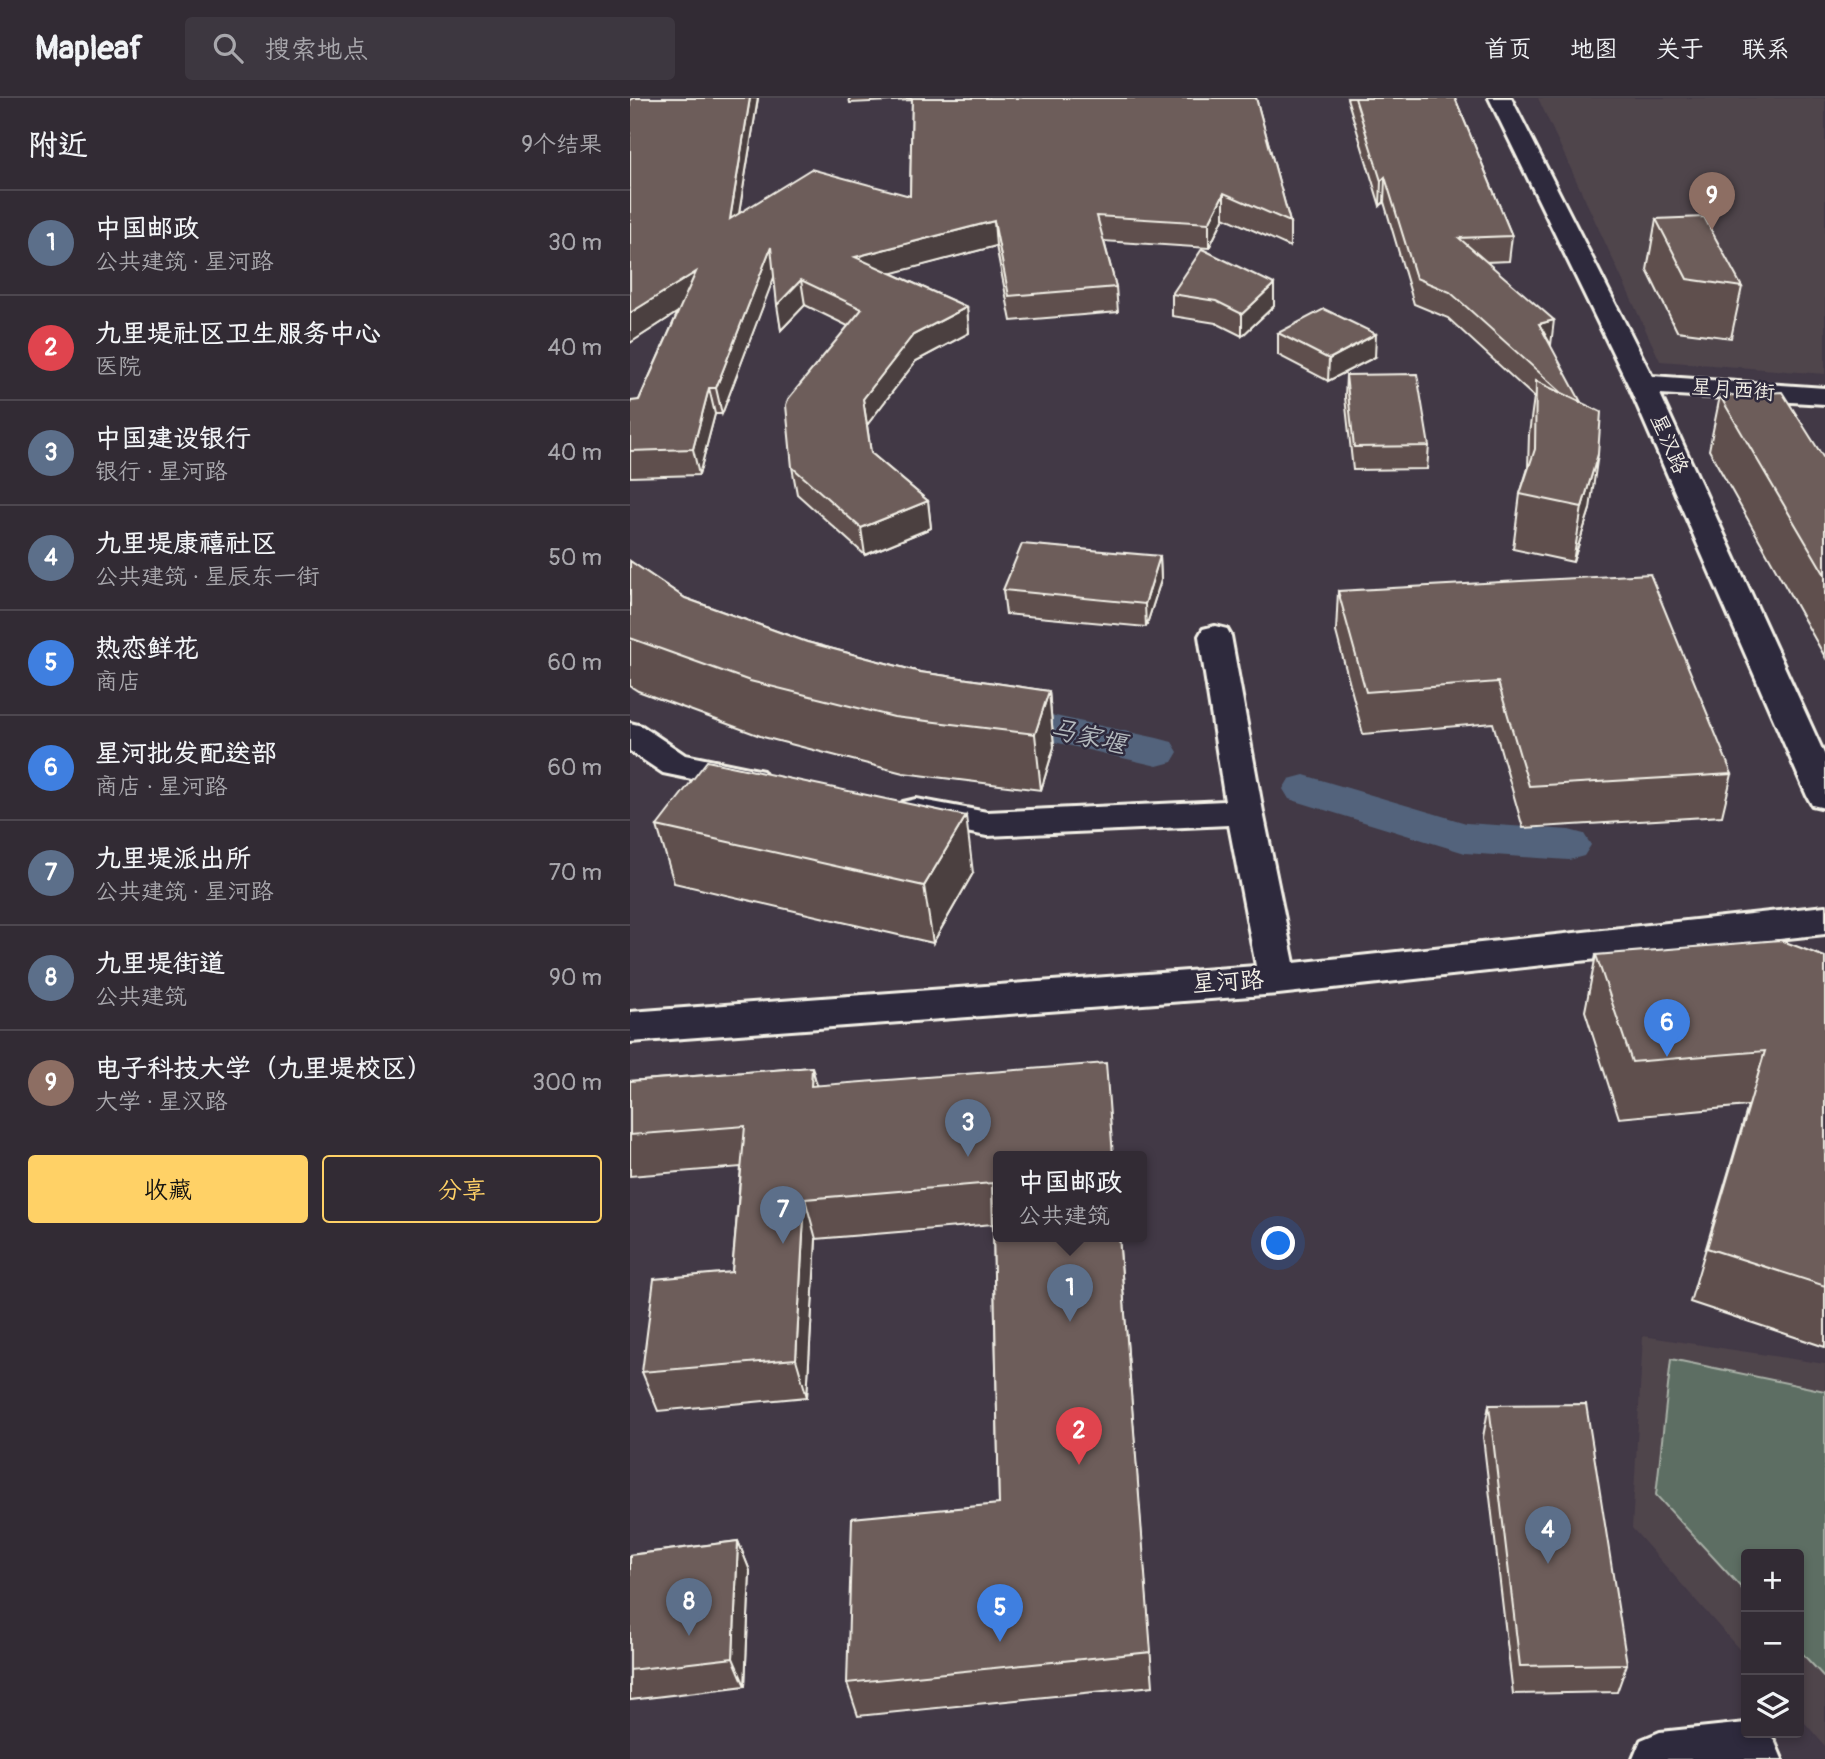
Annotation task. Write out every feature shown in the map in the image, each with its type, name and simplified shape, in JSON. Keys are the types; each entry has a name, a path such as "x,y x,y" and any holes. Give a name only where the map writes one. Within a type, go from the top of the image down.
{"street":[{"name":"星汉路","path":"1500,98 1642,384 1825,796"},
{"name":"星月西街","path":"1642,384 1825,396"},
{"path":"1215,636 1245,812 1278,979"},
{"path":"630,734 675,765 784,786"},
{"path":"878,804 987,824 1245,812"},
{"name":"星河路","path":"630,1027 1278,979 1825,920"},
{"path":"1660,1759 1747,1750 1755,1759"}],"shaded area":[{"path":"1538,98 1825,98 1825,374 1660,361"},
{"path":"1643,1336 1825,1364 1825,1746 1804,1722 1804,1549 1741,1549 1741,1651 1632,1528"}],"green space":[{"path":"1671,1359 1825,1391 1825,1678 1804,1655 1804,1549 1741,1549 1741,1588 1656,1495"}],"building":[{"path":"750,98 730,219 811,169 910,196 912,98 1256,98 1290,222 1224,193 1209,223 1097,216 1116,287 1009,296 994,221 855,257 967,307 913,335 863,399 871,453 928,501 861,528 792,467 786,405 788,399 862,309 801,280 777,305 771,247 716,388 709,388 693,449 630,451 631,401 639,400 696,272 630,313 630,100"},
{"path":"1355,98 1455,98 1512,236 1459,238 1554,320 1539,324 1581,402 1562,393 1450,292 1416,278 1385,177 1381,181"},
{"path":"1704,217 1742,287 1687,279 1656,219"},
{"path":"1202,249 1274,284 1242,314 1216,301 1172,294"},
{"path":"1324,309 1376,334 1329,359 1278,333"},
{"path":"1417,374 1429,446 1354,447 1346,375"},
{"path":"1536,381 1601,412 1598,454 1582,507 1520,494 1535,449"},
{"path":"1782,392 1825,460 1825,575 1720,396"},
{"path":"1022,544 1160,556 1145,604 1003,590"},
{"path":"630,561 685,598 807,642 920,672 1049,691 1035,734 894,717 750,681 630,638"},
{"path":"1650,574 1732,774 1529,786 1498,682 1366,692 1338,591"},
{"path":"707,761 966,816 924,886 657,826"},
{"path":"1780,940 1825,957 1825,1286 1707,1248 1765,1051 1632,1062 1596,955"},
{"path":"1106,1063 1113,1151 993,1151 993,1229 992,1183 805,1199 796,1359 642,1372 654,1279 732,1272 745,1126 630,1135 630,1081 812,1067 811,1086"},
{"path":"993,1242 1119,1242 1151,1652 847,1683 852,1518 999,1504"},
{"path":"1586,1404 1627,1664 1520,1666 1489,1405"},
{"path":"738,1541 733,1658 630,1670 630,1555"}],"waterway":[{"name":"马家堰","path":"991,715 1157,752"},
{"name":"马家堰","path":"1304,789 1465,838 1569,845"}],"place":[{"name":"电子科技大学（九里堤校区）","path":"1712,230"},
{"name":"星河批发配送部","path":"1667,1057"},
{"name":"中国建设银行","path":"968,1157"},
{"name":"九里堤派出所","path":"783,1244"},
{"name":"中国邮政","path":"1070,1322"},
{"name":"九里堤社区卫生服务中心","path":"1079,1465"},
{"name":"九里堤康禧社区","path":"1548,1564"},
{"name":"九里堤街道","path":"689,1636"},
{"name":"热恋鲜花","path":"1000,1642"}]}
